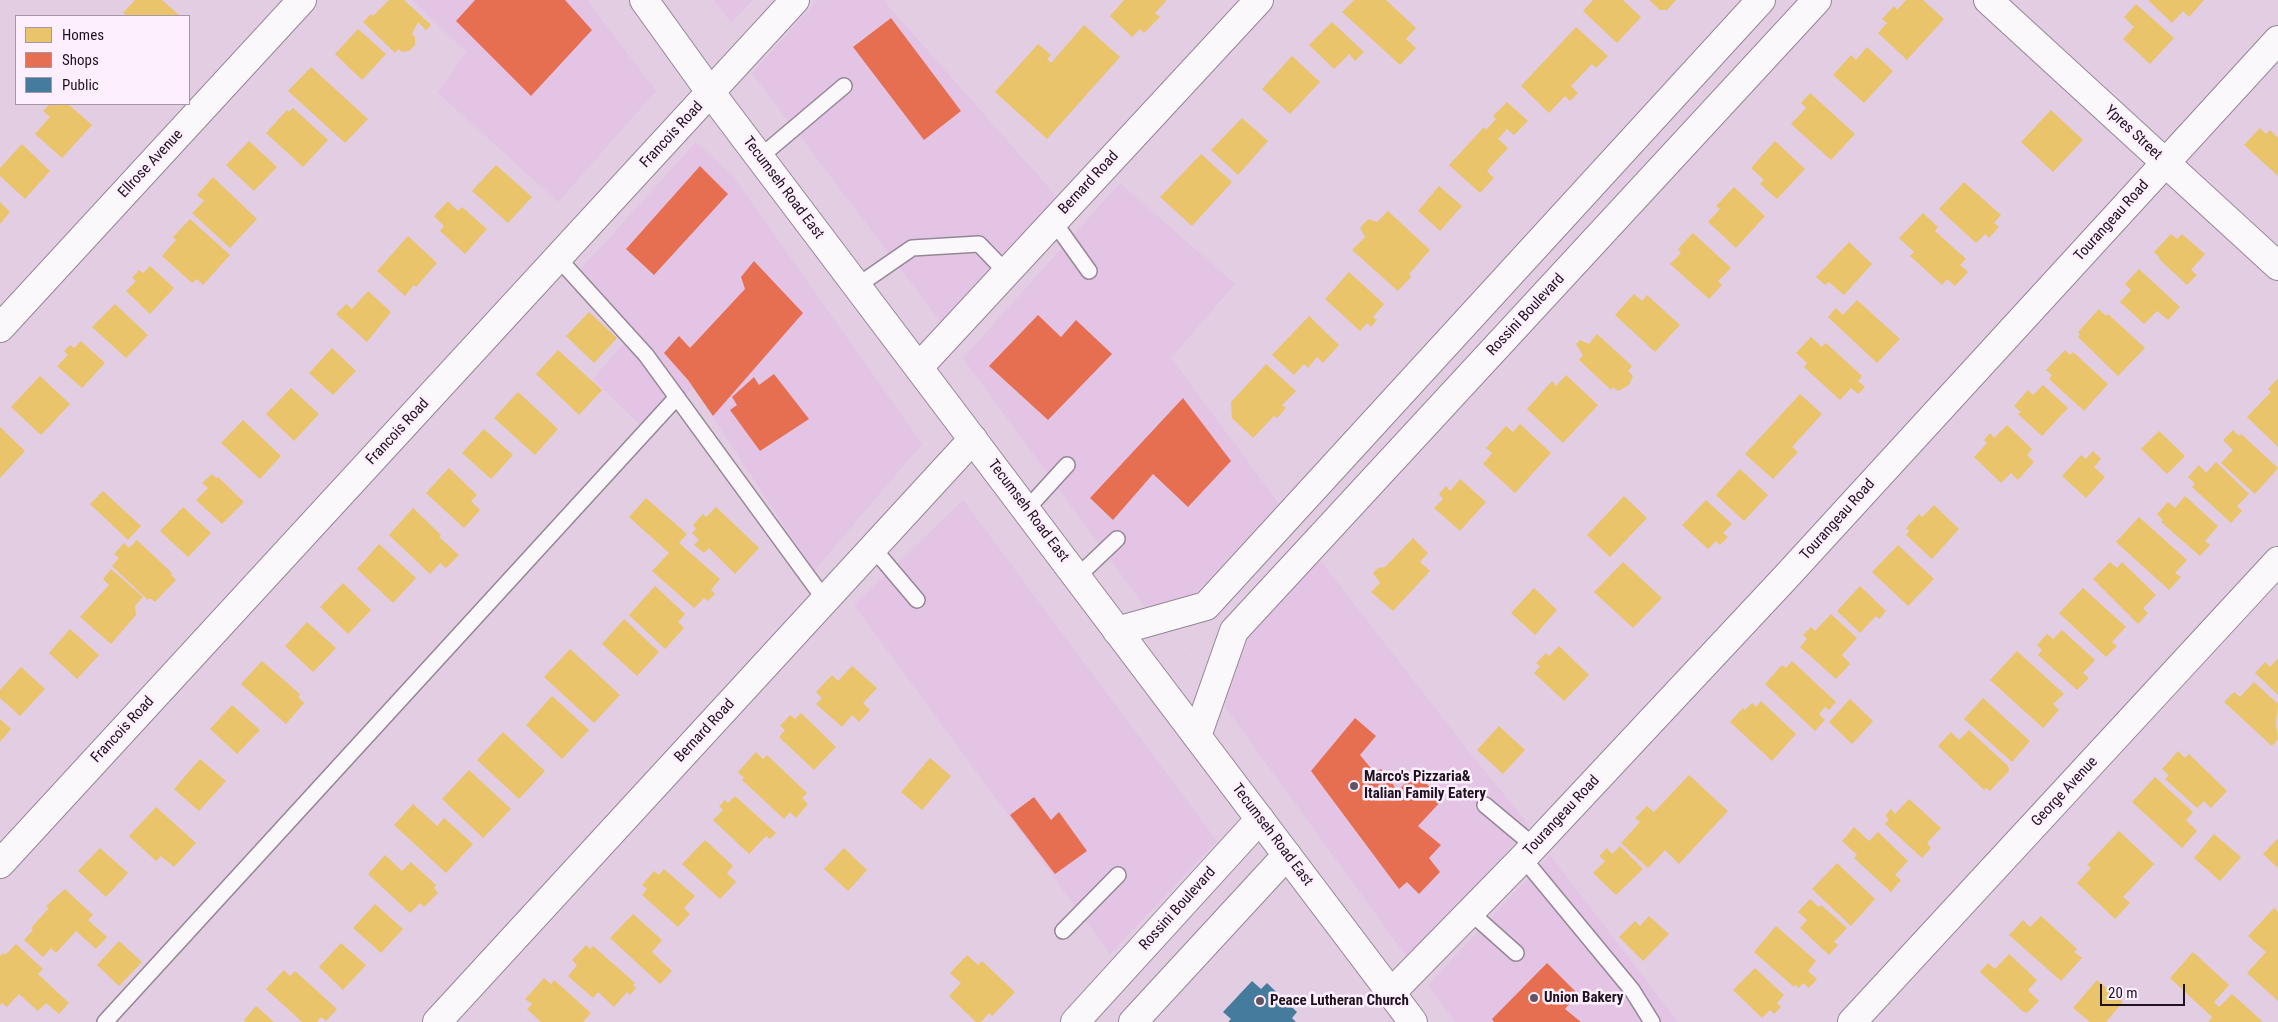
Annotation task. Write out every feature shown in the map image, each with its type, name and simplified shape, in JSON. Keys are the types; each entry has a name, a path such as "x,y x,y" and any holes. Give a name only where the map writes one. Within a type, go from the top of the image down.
{"street":[{"name":"Ellrose Avenue","path":"0,328 302,0"},
{"name":"Tecumseh Road East","path":"644,0 710,93 858,286 1413,1022"},
{"name":"Francois Road","path":"0,864 795,0"},
{"name":"Bernard Road","path":"919,367 1259,0"},
{"path":"1118,631 1206,606 1761,0"},
{"name":"Rossini Boulevard","path":"1197,736 1234,631 1817,0"},
{"name":"Ypres Street","path":"1988,0 2278,266"},
{"name":"Tourangeau Road","path":"1391,993 1529,852 1785,578 2278,40"},
{"name":"Bernard Road","path":"437,1022 973,439"},
{"name":"George Avenue","path":"1852,1022 2278,561"},
{"path":"1206,606 1234,631"},
{"name":"Rossini Boulevard","path":"1075,1022 1260,820"},
{"path":"1132,1022 1287,855"},
{"path":"1096,998 1124,1022"}],"lane":[{"path":"760,157 844,86"},
{"path":"1054,222 1089,271"},
{"path":"858,286 912,248 979,244 1006,272"},
{"path":"558,258 646,355 825,600"},
{"path":"106,1022 677,397"},
{"path":"1026,510 1067,465"},
{"path":"1077,577 1117,538"},
{"path":"873,548 917,600"},
{"path":"1485,805 1529,852 1632,990 1652,1022"},
{"path":"1063,931 1118,875"},
{"path":"1470,912 1516,953"}],"path":[{"path":"1181,636 1197,656"}],"shaded area":[{"path":"412,0 587,0 656,91 558,202 438,93 466,52"},
{"path":"714,0 753,0 731,23"},
{"path":"818,0 883,0 1058,198 941,322 752,73"},
{"path":"696,142 733,176 922,444 814,571 693,387 649,434 593,379 630,336 572,279"},
{"path":"1120,183 1235,284 1171,358 1280,505 1161,629 963,358"},
{"path":"963,500 1217,841 1110,954 854,605"},
{"path":"1317,556 1470,753 1530,826 1409,960 1220,700 1236,646"},
{"path":"1550,855 1678,1022 1455,1022 1428,985"}],"building: Homes":[{"path":"135,0 162,0 179,15 126,15 123,13"},
{"path":"389,0 404,0 431,25 426,30 418,22 412,34 415,37 415,45 409,51 402,52 398,49 395,53 363,22 371,14 373,16"},
{"path":"1124,0 1166,1 1155,13 1160,17 1144,33 1140,29 1132,37 1110,16"},
{"path":"1354,0 1386,0 1416,28 1406,39 1416,48 1400,65 1342,12"},
{"path":"1593,0 1623,0 1641,17 1617,43 1583,11"},
{"path":"1649,0 1676,0 1667,10 1660,10"},
{"path":"1906,0 1923,0 1944,19 1907,60 1878,33 1887,23 1882,19 1894,6 1897,10"},
{"path":"2148,0 2204,0 2189,17 2183,11 2172,23"},
{"path":"2136,4 2174,38 2150,64 2123,39 2134,27 2124,17"},
{"path":"1332,22 1364,52 1355,61 1349,54 1334,69 1309,45"},
{"path":"1084,25 1120,57 1047,139 995,92 1038,44 1051,55 1047,59 1051,63"},
{"path":"1576,27 1608,56 1596,68 1592,64 1571,86 1578,93 1570,101 1565,96 1549,113 1521,86"},
{"path":"358,29 386,54 362,80 335,54"},
{"path":"1867,47 1893,71 1864,103 1833,75 1851,55 1856,60"},
{"path":"1292,56 1320,82 1290,114 1262,89"},
{"path":"311,67 368,119 345,143 288,91"},
{"path":"1810,93 1855,134 1831,160 1791,124 1806,108 1801,103"},
{"path":"1507,102 1528,121 1514,135 1507,129 1498,139 1508,148 1487,171 1494,178 1480,193 1449,165 1484,127 1486,130 1496,119 1493,116"},
{"path":"49,105 69,105 92,125 62,158 35,134 50,117 43,111"},
{"path":"293,108 328,140 303,167 266,133 287,110 289,112"},
{"path":"2051,110 2083,140 2053,172 2021,142"},
{"path":"1242,118 1268,141 1238,175 1211,150"},
{"path":"2260,128 2266,134 2270,130 2278,138 2278,176 2244,145"},
{"path":"249,141 277,167 254,191 226,165"},
{"path":"1775,141 1805,169 1777,199 1760,184 1764,180 1751,168"},
{"path":"22,144 50,171 25,199 0,176 0,168"},
{"path":"1201,154 1232,182 1192,226 1160,197"},
{"path":"496,165 532,197 508,223 472,191"},
{"path":"213,177 257,219 230,248 192,213 204,201 197,195"},
{"path":"1964,182 2001,215 1994,223 1999,227 1989,238 1985,234 1976,243 1939,209"},
{"path":"1439,186 1462,206 1440,231 1418,211"},
{"path":"1734,187 1765,216 1736,248 1708,222 1720,209 1716,206"},
{"path":"448,201 458,211 462,207 487,229 465,254 440,231 444,226 434,216"},
{"path":"0,202 10,212 0,224"},
{"path":"1388,211 1430,250 1409,274 1411,277 1398,291 1352,250 1365,237 1360,228 1368,219 1377,222"},
{"path":"1923,213 1938,227 1935,231 1966,259 1960,265 1968,272 1955,286 1947,279 1942,285 1910,256 1914,252 1899,238"},
{"path":"190,219 230,255 203,285 197,279 192,283 162,256 176,240 173,237"},
{"path":"1693,233 1731,268 1718,281 1722,285 1709,299 1670,264 1681,253 1678,249"},
{"path":"2171,234 2177,239 2182,234 2205,254 2191,270 2197,275 2187,285 2154,252"},
{"path":"408,236 437,263 416,287 414,285 405,296 377,271"},
{"path":"1849,242 1872,264 1844,295 1829,282 1825,285 1816,277"},
{"path":"150,266 174,288 150,314 126,291 136,281 132,278 139,270 143,273"},
{"path":"2139,269 2180,307 2168,320 2157,311 2144,324 2120,302 2131,290 2125,284"},
{"path":"1349,272 1384,304 1373,317 1377,320 1371,327 1367,323 1360,331 1325,299"},
{"path":"368,291 391,312 367,342 336,314 346,304 352,309"},
{"path":"1634,294 1642,301 1647,295 1680,325 1655,352 1615,315"},
{"path":"1857,300 1900,339 1877,363 1828,317 1836,308 1843,315"},
{"path":"115,304 148,335 126,358 92,327"},
{"path":"2099,309 2106,316 2108,314 2145,348 2118,376 2078,337 2080,334 2078,332"},
{"path":"589,312 617,338 594,363 566,336"},
{"path":"1309,316 1339,345 1323,363 1317,357 1308,368 1304,364 1294,375 1272,355"},
{"path":"1597,334 1632,366 1628,371 1633,376 1629,385 1618,391 1613,387 1611,390 1579,360 1583,355 1576,344 1580,340 1589,344"},
{"path":"1811,337 1822,347 1826,343 1862,376 1858,381 1865,387 1858,394 1851,388 1840,400 1804,367 1807,363 1796,353"},
{"path":"81,341 105,363 82,388 57,366 68,355 64,351 70,345 74,348"},
{"path":"332,348 356,371 333,395 309,373"},
{"path":"558,350 602,390 579,415 536,374"},
{"path":"2065,350 2070,355 2073,352 2108,384 2084,411 2049,379 2052,375 2046,370"},
{"path":"1266,364 1296,391 1282,405 1286,408 1277,418 1274,416 1253,438 1232,418 1231,402"},
{"path":"1566,375 1598,405 1563,443 1527,409 1552,381 1556,386"},
{"path":"40,376 70,404 41,435 11,407"},
{"path":"2278,378 2278,447 2247,417 2271,392 2268,389"},
{"path":"2043,385 2068,408 2042,436 2018,414 2021,412 2014,406 2028,390 2033,395"},
{"path":"291,388 319,414 294,441 266,414"},
{"path":"518,392 558,429 535,455 494,418"},
{"path":"1800,394 1822,414 1792,447 1798,452 1773,479 1745,454"},
{"path":"243,420 281,456 260,479 221,443"},
{"path":"1520,424 1551,453 1515,493 1483,464 1492,453 1486,448 1506,426 1513,432"},
{"path":"2007,425 2032,449 2027,455 2034,462 2018,480 2011,473 2001,483 1974,457 1987,443 1984,440 1990,433 1994,438"},
{"path":"0,427 25,451 0,478"},
{"path":"484,429 513,455 491,479 462,453"},
{"path":"2233,430 2239,436 2241,434 2278,468 2255,494 2221,463 2233,450 2223,440"},
{"path":"2159,431 2185,456 2167,474 2141,449"},
{"path":"2093,451 2101,459 2094,467 2105,477 2086,498 2062,476 2081,455 2086,459"},
{"path":"2216,462 2249,494 2237,506 2242,511 2231,523 2192,487 2195,484 2188,477 2199,465 2206,473"},
{"path":"449,468 477,495 471,501 480,510 464,528 426,493"},
{"path":"1740,469 1768,495 1744,521 1716,495"},
{"path":"212,474 216,478 218,477 244,502 222,524 196,500 208,488 202,483"},
{"path":"1460,479 1486,502 1460,531 1434,508 1443,499 1439,494 1446,486 1450,491"},
{"path":"103,491 141,526 128,540 90,504"},
{"path":"1624,496 1647,518 1610,557 1587,535"},
{"path":"2185,496 2218,526 2205,541 2210,545 2200,556 2161,522 2163,520 2157,514 2168,502 2175,508"},
{"path":"646,498 687,534 679,543 720,579 711,590 715,594 708,601 704,598 694,608 652,571 669,553 629,517"},
{"path":"1706,500 1732,524 1723,533 1728,537 1720,545 1716,541 1708,549 1682,525"},
{"path":"1934,505 1959,529 1932,559 1906,535 1909,531 1906,528 1919,514 1922,517"},
{"path":"183,507 211,533 188,557 160,531"},
{"path":"716,507 759,548 735,574 709,548 704,553 694,545 699,540 692,533 696,529 693,525 703,514 706,517"},
{"path":"413,508 441,535 439,537 459,555 446,568 440,563 430,574 389,535"},
{"path":"2139,517 2187,560 2175,573 2181,577 2169,590 2116,542"},
{"path":"1413,538 1428,553 1420,562 1430,571 1393,611 1371,592 1380,583 1373,573 1378,568 1385,567"},
{"path":"137,540 172,573 171,575 176,580 155,602 150,598 148,600 112,566 119,558 114,554 124,543 129,548"},
{"path":"379,544 416,578 393,603 357,569"},
{"path":"1898,545 1934,579 1908,606 1872,572"},
{"path":"1623,562 1662,598 1633,628 1594,592"},
{"path":"2110,562 2117,568 2122,562 2156,595 2143,608 2148,613 2138,624 2093,579"},
{"path":"111,569 143,597 135,606 136,615 111,644 80,617 109,585 103,579"},
{"path":"343,583 371,610 348,634 320,607"},
{"path":"655,586 685,614 678,622 684,628 665,649 629,615"},
{"path":"1860,586 1886,611 1879,619 1876,616 1860,633 1837,611"},
{"path":"1534,588 1557,610 1535,635 1511,613"},
{"path":"2083,588 2126,627 2112,642 2117,646 2106,657 2059,613"},
{"path":"1831,614 1857,638 1842,655 1850,664 1836,679 1800,647 1807,639 1803,635 1811,627 1815,631"},
{"path":"624,619 659,652 637,676 602,644"},
{"path":"307,622 336,648 313,672 285,646"},
{"path":"70,629 99,655 77,679 49,653"},
{"path":"2062,630 2095,660 2083,673 2089,678 2077,690 2038,655 2042,650 2037,645 2047,634 2053,639"},
{"path":"1559,646 1589,675 1564,701 1534,673 1540,666 1536,663 1546,653 1549,656"},
{"path":"570,649 620,695 594,723 544,677"},
{"path":"2017,651 2064,694 2053,704 2059,710 2043,728 1990,680"},
{"path":"2278,658 2278,695 2255,673 2265,662 2270,667"},
{"path":"262,661 300,694 298,697 304,703 286,724 241,684"},
{"path":"1792,661 1836,702 1829,710 1825,707 1819,714 1825,720 1815,731 1765,684 1782,665 1786,668"},
{"path":"852,666 877,688 863,703 870,710 859,722 852,715 842,727 816,704 822,698 816,692 832,675 838,681"},
{"path":"21,667 45,689 20,716 0,698 0,690"},
{"path":"2254,682 2278,704 2276,723 2278,739 2272,746 2224,702 2234,692 2240,697"},
{"path":"552,696 589,730 562,759 526,725"},
{"path":"1983,698 2030,741 2012,762 1964,719"},
{"path":"1850,699 1873,721 1852,744 1829,722"},
{"path":"1761,701 1796,734 1772,761 1730,722 1743,708 1745,710 1752,703 1756,707"},
{"path":"232,705 260,730 237,754 210,729"},
{"path":"801,713 836,747 814,770 779,737 785,730 780,726 790,715 795,719"},
{"path":"0,719 11,729 0,742"},
{"path":"1499,726 1525,750 1503,774 1477,750"},
{"path":"1969,730 2008,766 2009,771 1990,791 1986,788 1984,790 1938,746 1951,732 1959,740"},
{"path":"503,732 545,771 519,799 477,760"},
{"path":"2178,751 2185,758 2189,754 2227,791 2211,808 2204,801 2197,808 2165,779 2169,775 2162,769"},
{"path":"756,752 763,759 767,755 807,793 802,798 808,804 796,818 790,812 784,819 742,780 744,778 738,772"},
{"path":"930,758 951,776 922,810 901,792"},
{"path":"200,759 226,781 199,811 174,789"},
{"path":"469,770 511,809 483,838 442,799"},
{"path":"1689,775 1728,811 1679,864 1665,850 1648,868 1621,843 1640,822 1635,818 1647,806 1654,812"},
{"path":"2155,777 2193,812 2186,820 2197,831 2182,848 2132,802"},
{"path":"735,796 776,833 770,839 766,836 749,854 713,820 723,810 719,806 725,800 728,803"},
{"path":"1909,799 1941,828 1927,843 1931,848 1922,858 1885,824 1889,819 1885,816 1891,809 1895,814"},
{"path":"413,804 437,826 444,818 473,844 446,873 394,825"},
{"path":"156,807 196,843 174,867 161,856 156,861 129,836"},
{"path":"1854,827 1869,841 1878,832 1908,861 1895,875 1901,880 1891,892 1854,858 1857,855 1842,841"},
{"path":"2119,831 2154,864 2123,897 2130,903 2115,919 2077,883 2091,868 2087,865"},
{"path":"2214,834 2241,857 2220,881 2194,858"},
{"path":"2278,838 2278,868 2263,854"},
{"path":"705,840 733,866 727,873 736,882 720,899 682,864"},
{"path":"1620,846 1643,869 1616,895 1593,873 1605,861 1599,856 1607,848 1612,854"},
{"path":"100,848 128,873 106,897 78,871"},
{"path":"844,848 867,870 848,891 824,869"},
{"path":"385,855 402,871 411,862 436,885 434,888 438,893 424,907 420,903 410,913 368,874"},
{"path":"1837,863 1875,899 1851,926 1812,889"},
{"path":"664,869 695,896 684,908 690,914 678,927 642,895 647,889 642,885 654,871 659,875"},
{"path":"65,889 93,915 88,920 107,937 96,949 76,931 56,953 51,948 43,957 24,940 33,930 31,928 49,908 46,906"},
{"path":"1810,899 1819,907 1821,905 1847,928 1834,942 1838,945 1829,955 1800,928 1807,920 1798,912"},
{"path":"375,904 403,929 381,953 353,928"},
{"path":"2274,908 2278,912 2278,1001 2247,973 2266,952 2248,936"},
{"path":"633,914 662,940 652,952 672,971 660,984 610,938"},
{"path":"1649,916 1669,934 1643,961 1619,937 1635,921 1640,926"},
{"path":"2041,916 2077,949 2074,952 2082,958 2061,981 2009,935 2023,920 2030,927"},
{"path":"1776,926 1816,961 1808,971 1817,979 1809,988 1803,983 1799,988 1796,985 1794,987 1754,952"},
{"path":"119,941 142,962 119,986 97,965"},
{"path":"341,943 366,965 343,990 319,967"},
{"path":"16,944 43,969 38,974 69,1003 59,1014 46,1003 38,1011 19,994 7,1007 2,1003 0,1005 0,956 3,953 5,955"},
{"path":"586,945 590,949 593,946 635,983 633,985 636,988 630,995 627,992 614,1007 598,992 593,998 568,976 577,965 572,960"},
{"path":"2193,952 2229,985 2214,1002 2219,1007 2232,994 2262,1021 2208,1022 2212,1017 2170,978"},
{"path":"2009,954 2037,980 2028,990 2039,1001 2027,1013 2022,1011 1980,972 1988,963 1995,969"},
{"path":"967,955 978,965 982,961 1015,992 992,1016 989,1013 981,1022 976,1022 949,996 961,983 950,973"},
{"path":"1755,968 1784,995 1777,1003 1781,1007 1774,1014 1770,1010 1762,1018 1733,990"},
{"path":"284,970 290,976 295,971 337,1009 326,1021 321,1017 317,1022 302,1022 266,989"},
{"path":"544,978 551,984 554,980 591,1013 583,1022 541,1022 527,1009 532,1004 525,999"},
{"path":"2097,980 2123,1002 2106,1022 2090,1022 2073,1008"},
{"path":"256,1006 274,1022 246,1022 244,1020"}],"building: Shops":[{"path":"475,0 565,0 592,30 531,96 456,21"},
{"path":"891,18 961,111 924,140 853,47"},
{"path":"700,166 728,194 654,275 626,249"},
{"path":"754,261 803,313 713,416 688,380 664,353 679,336 690,348 745,289 741,277"},
{"path":"1038,315 1061,337 1076,320 1112,354 1048,420 989,366"},
{"path":"774,374 809,419 760,451 730,410 737,405 732,397 754,377 759,385"},
{"path":"1183,398 1231,461 1188,507 1153,474 1113,520 1090,498"},
{"path":"1355,718 1376,736 1360,755 1374,772 1381,769 1398,791 1415,773 1443,799 1418,826 1441,845 1429,858 1440,872 1419,894 1407,882 1399,889 1311,771"},
{"path":"1034,797 1051,820 1059,812 1087,851 1055,874 1010,815"},
{"path":"1547,963 1578,994 1565,1009 1581,1022 1494,1022 1492,1019"}],"building: Public":[{"name":"Peace Lutheran Church","path":"1252,981 1261,989 1267,983 1297,1012 1292,1018 1296,1022 1228,1022 1231,1019 1223,1012"}],"place":[{"name":"Marco's Pizzaria& Italian Family Eatery","path":"1354,786"},
{"name":"Union Bakery","path":"1534,998"},
{"name":"Peace Lutheran Church","path":"1260,1001"}]}
